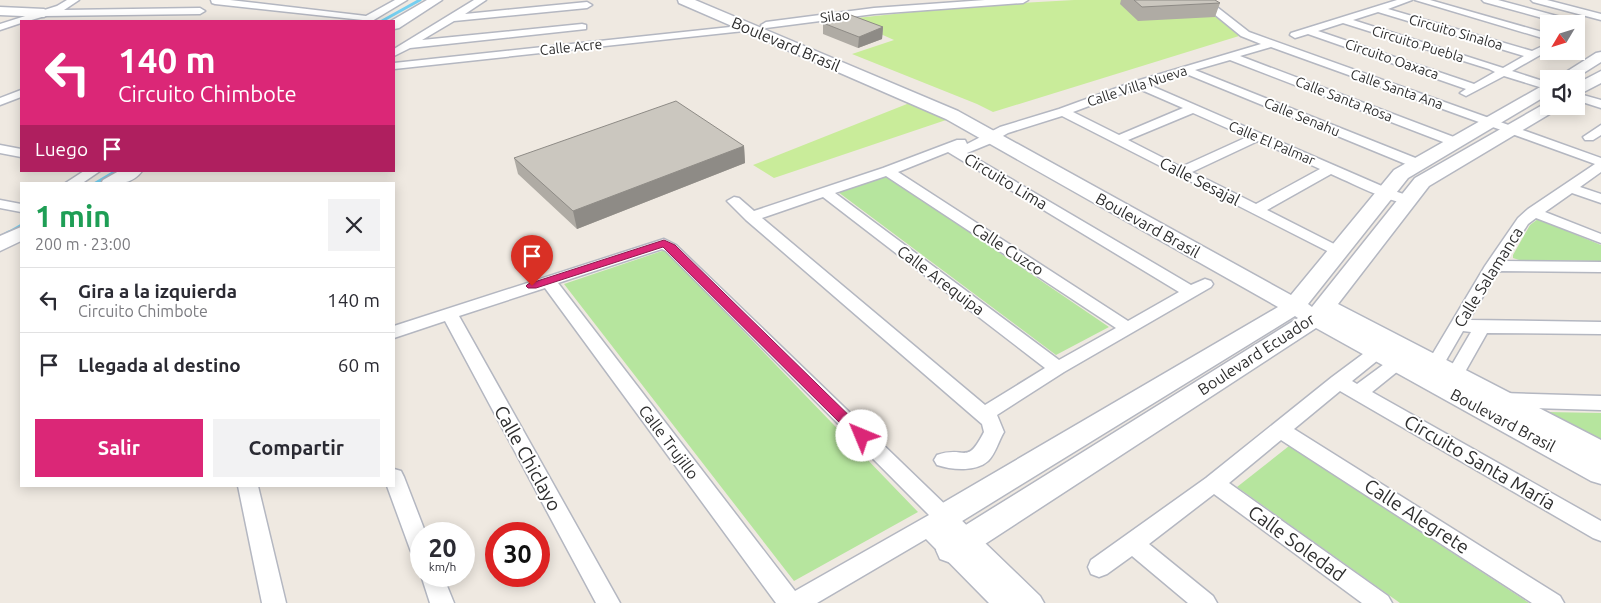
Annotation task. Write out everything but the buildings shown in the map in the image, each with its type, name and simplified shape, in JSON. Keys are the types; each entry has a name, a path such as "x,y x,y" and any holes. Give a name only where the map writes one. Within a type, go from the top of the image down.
{"street":[{"path":"44,13 63,0"},
{"path":"22,20 60,8 74,0"},
{"path":"181,20 200,11 215,0 366,20 402,0"},
{"path":"395,24 436,0"},
{"path":"395,52 481,0"},
{"name":"Boulevard Brasil","path":"684,0 744,21"},
{"name":"Boulevard Brasil","path":"704,0 744,21 952,115 997,133 1319,312 1435,365 1601,452"},
{"name":"Silao","path":"744,21 1023,0"},
{"name":"Calle Santa Ana","path":"1202,0 1245,34 1601,162"},
{"name":"Circuito Oaxaca","path":"1295,35 1407,0"},
{"path":"1420,0 1540,34"},
{"path":"1487,0 1591,23"},
{"path":"1536,0 1591,23"},
{"path":"451,18 590,2"},
{"path":"552,30 590,2"},
{"name":"Circuito Sinaloa","path":"1378,9 1533,55"},
{"path":"0,11 44,13 200,11"},
{"name":"Circuito Puebla","path":"1342,20 1500,69"},
{"path":"0,27 20,21"},
{"name":"Calle Acre","path":"395,66 744,21"},
{"name":"Calle Acre","path":"407,45 582,27"},
{"name":"Circuito Oaxaca","path":"1309,31 1475,88"},
{"name":"Calle Villa Nueva","path":"954,150 986,141 997,133 1063,112 1137,84 1271,44"},
{"path":"1464,95 1500,69 1540,51"},
{"path":"1578,70 1601,56"},
{"name":"Calle Santa Rosa","path":"1232,57 1456,142"},
{"path":"1500,69 1540,80"},
{"path":"1500,69 1540,84"},
{"name":"Calle Senahu","path":"1186,70 1418,164"},
{"path":"1585,86 1601,76"},
{"name":"Calle El Palmar","path":"1137,84 1397,196"},
{"path":"0,86 2,102"},
{"name":"Boulevard Ecuador","path":"959,544 1319,312 1397,196 1401,174 1540,92"},
{"path":"2,102 20,93"},
{"path":"1585,94 1601,99"},
{"path":"1585,99 1601,104"},
{"path":"2,102 20,107"},
{"path":"1118,140 1192,109"},
{"name":"Calle Sesajal","path":"1063,112 1338,251"},
{"name":"Boulevard Ecuador","path":"935,522 1299,301 1338,251 1397,196 1540,113"},
{"path":"1588,137 1601,129"},
{"path":"1181,172 1257,137"},
{"path":"0,149 20,153"},
{"name":"Circuito Lima","path":"751,216 954,150 1198,288 1058,368 984,415"},
{"name":"Calle Salamanca","path":"1435,365 1493,266 1523,221 1533,212 1601,166"},
{"path":"1256,210 1331,168"},
{"name":"Calle Cuzco","path":"888,171 1128,328"},
{"path":"75,182 92,172"},
{"path":"114,182 131,172"},
{"path":"1571,188 1601,199"},
{"name":"Calle Arequipa","path":"824,192 1058,368"},
{"path":"734,201 991,421 994,432 982,455 971,461 944,460"},
{"path":"0,204 20,208"},
{"path":"1533,212 1601,239"},
{"path":"0,244 20,234"},
{"path":"395,332 664,243 671,248 935,522 959,544 1032,603"},
{"path":"1493,266 1601,267"},
{"name":"Calle Trujillo","path":"548,281 790,603"},
{"name":"Boulevard Brasil","path":"1319,312 1377,352 1601,473"},
{"name":"Calle Chiclayo","path":"449,313 608,603"},
{"path":"1458,325 1482,328 1601,328"},
{"name":"Calle Salamanca","path":"1455,375 1482,328"},
{"path":"1099,567 1214,483 1282,430 1338,381 1377,352"},
{"path":"1358,393 1397,363"},
{"name":"Circuito Santa María","path":"1338,381 1601,532"},
{"path":"1502,400 1601,403"},
{"name":"Calle Alegrete","path":"1282,430 1552,603"},
{"path":"395,480 411,522"},
{"name":"Calle Soledad","path":"1214,483 1380,603"},
{"path":"248,487 274,603"},
{"path":"796,603 935,522"},
{"path":"1132,543 1205,603"},
{"path":"959,544 1005,603"},
{"path":"436,587 442,603"}],"green space":[{"path":"1074,0 1196,0 1239,36 993,112 852,54 894,40 847,19 970,6"},
{"path":"912,102 949,119 774,178 753,165"},
{"path":"887,176 1109,327 1056,355 838,192"},
{"path":"1538,219 1601,245 1601,261 1519,260 1513,258 1530,225"},
{"path":"665,250 918,512 794,581 564,284"},
{"path":"1546,412 1601,413 1601,441"},
{"path":"1289,446 1529,603 1400,603 1237,487"}],"waterway":[{"path":"384,20 420,0"},
{"path":"98,182 115,172"},
{"path":"7,234 20,227"},
{"path":"0,238 9,233"}],"route":[{"path":"532,286 664,243 862,436"}]}
